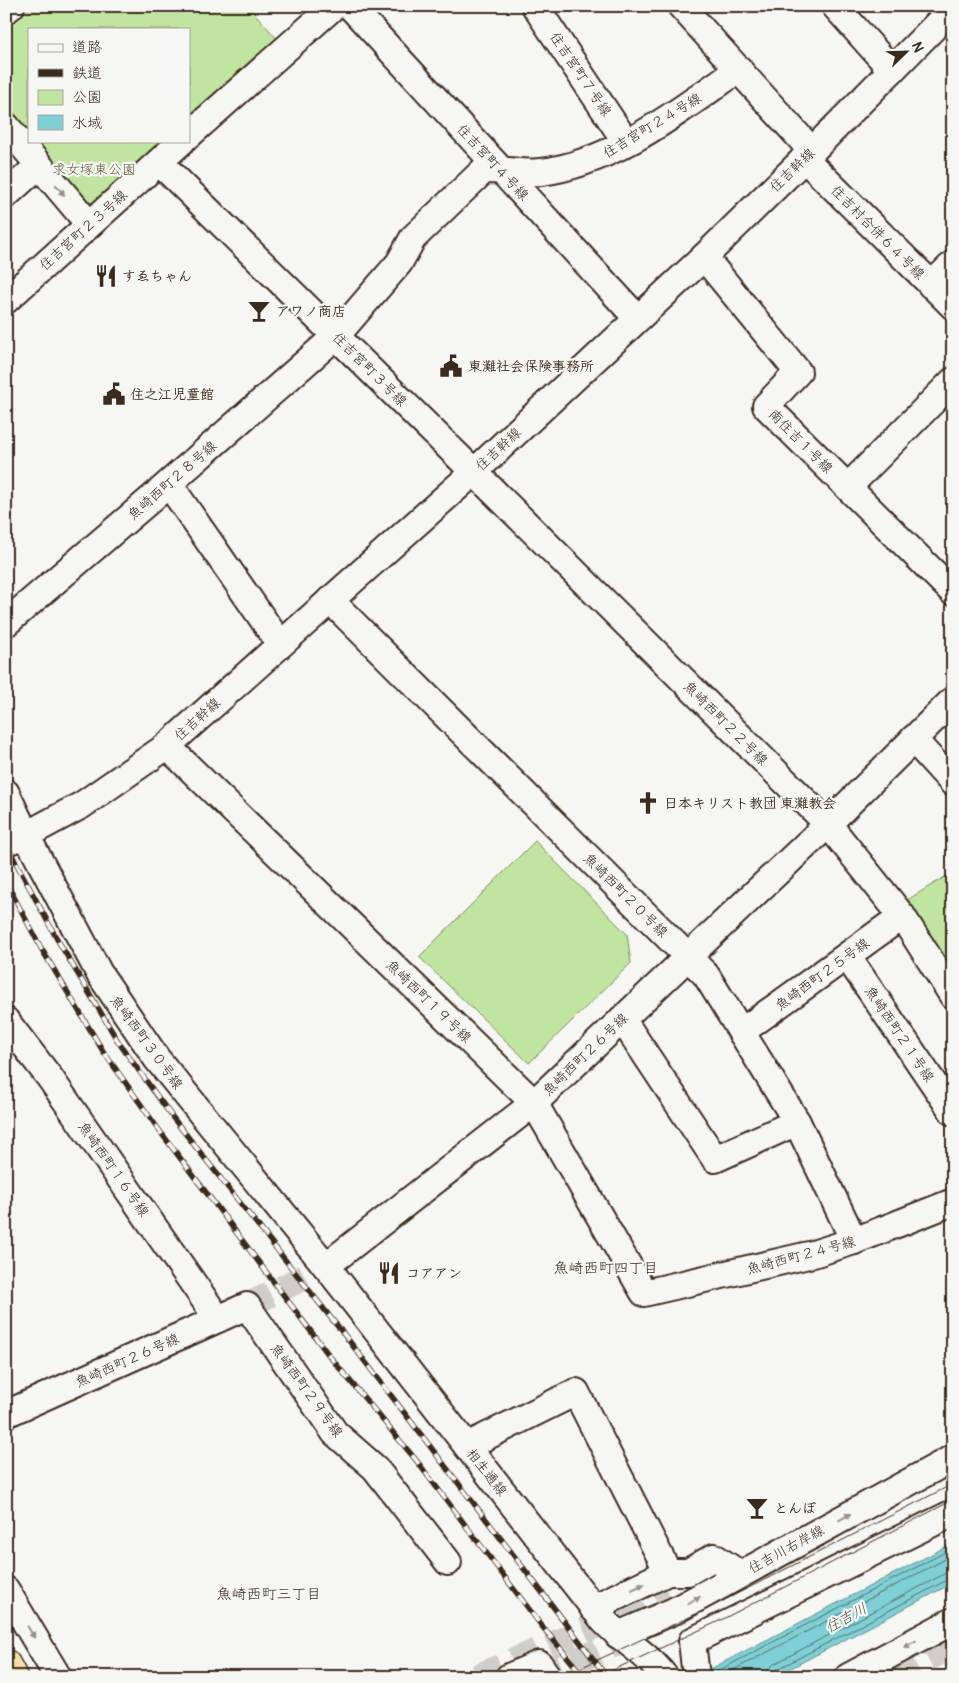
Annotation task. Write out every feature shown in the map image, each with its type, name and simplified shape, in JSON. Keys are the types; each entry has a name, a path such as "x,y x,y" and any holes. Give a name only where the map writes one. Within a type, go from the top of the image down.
{"highway":[{"path":"6,1664 13,1677"}],"street":[{"path":"6,10 11,6"},
{"name":"住吉宮町４号線","path":"350,6 637,318"},
{"name":"住吉宮町７号線","path":"535,6 626,142"},
{"name":"住吉村合併６４号線","path":"681,6 739,69 808,155 953,306"},
{"path":"835,6 892,70"},
{"name":"住吉幹線","path":"16,838 82,805 167,746 474,472 704,257 953,8"},
{"path":"190,134 317,11"},
{"name":"住吉宮町２４号線","path":"336,336 399,263 414,238 484,170 539,172 573,167 600,157 664,121 739,69"},
{"path":"6,126 89,224"},
{"name":"住吉宮町２３号線","path":"6,300 181,142"},
{"name":"住吉宮町３号線","path":"159,162 474,472"},
{"path":"6,195 39,165"},
{"name":"南住吉１号線","path":"704,257 798,372 766,406 953,592"},
{"path":"931,285 953,264"},
{"name":"魚崎西町２８号線","path":"6,623 336,336"},
{"path":"848,487 953,381"},
{"name":"魚崎西町２２号線","path":"474,472 828,824 902,916 953,996"},
{"path":"168,484 280,644"},
{"name":"魚崎西町２０号線","path":"330,600 706,976 797,1122 854,1241"},
{"name":"魚崎西町２６号線","path":"326,1266 534,1103 828,824 953,700"},
{"path":"913,739 953,783"},
{"name":"魚崎西町１９号線","path":"167,746 534,1103 644,1293"},
{"name":"魚崎西町３０号線","path":"6,793 16,838 99,973 157,1059 326,1266"},
{"name":"魚崎西町２５号線","path":"741,1032 902,916"},
{"name":"魚崎西町２１号線","path":"847,956 953,1112"},
{"path":"622,1019 715,1159 797,1122"},
{"name":"魚崎西町１６号線","path":"6,1021 50,1078 218,1319"},
{"name":"魚崎西町２４号線","path":"644,1293 813,1254 854,1241 953,1202"},
{"name":"相生通線","path":"326,1266 594,1608 618,1635 662,1672"},
{"name":"魚崎西町２６号線","path":"6,1414 247,1306"},
{"name":"魚崎西町２９号線","path":"247,1306 335,1433 375,1468 448,1562"},
{"path":"467,1446 576,1392 675,1580"},
{"name":"住吉川右岸線","path":"618,1635 674,1611 953,1458"},
{"path":"696,1677 692,1641 953,1513"},
{"path":"594,1608 675,1580 714,1557 740,1574"},
{"path":"6,1590 58,1677"},
{"path":"848,1677 953,1621"},
{"path":"509,1677 544,1670"}],"green space":[{"name":"求女塚東公園","path":"21,6 248,6 279,41 190,121 190,28 28,28 28,137 6,112 6,19"},
{"name":"求女塚東公園","path":"33,142 166,142 101,201 85,204"},
{"path":"535,841 627,934 631,963 529,1063 419,957"},
{"path":"953,872 953,976 904,902"}],"water":[{"name":"住吉川","path":"953,1543 953,1583 774,1677 695,1677"}],"tunnel":[{"path":"247,1306 326,1266"},
{"path":"477,1677 669,1594"},
{"path":"538,1677 643,1632"},
{"path":"893,1677 953,1645"}],"tram line":[{"path":"561,1677 711,1607 953,1484"},
{"path":"598,1677 717,1622 953,1500"}],"railway":[{"path":"6,844 57,939 119,1043 173,1118 350,1342 607,1677"},
{"path":"6,882 41,948 103,1051 159,1130 331,1358 416,1460 541,1625 584,1677"}],"place":[{"name":"すゑちゃん","path":"106,276"},
{"name":"アワノ商店","path":"259,311"},
{"name":"東灘社会保険事務所","path":"451,366"},
{"name":"住之江児童館","path":"114,394"},
{"name":"日本キリスト教団 東灘教会","path":"648,803"},
{"name":"コアアン","path":"389,1273"},
{"name":"とんぼ","path":"757,1508"}],"district":[{"name":"魚崎西町四丁目","path":"606,1268"},
{"name":"魚崎西町三丁目","path":"269,1594"}]}
